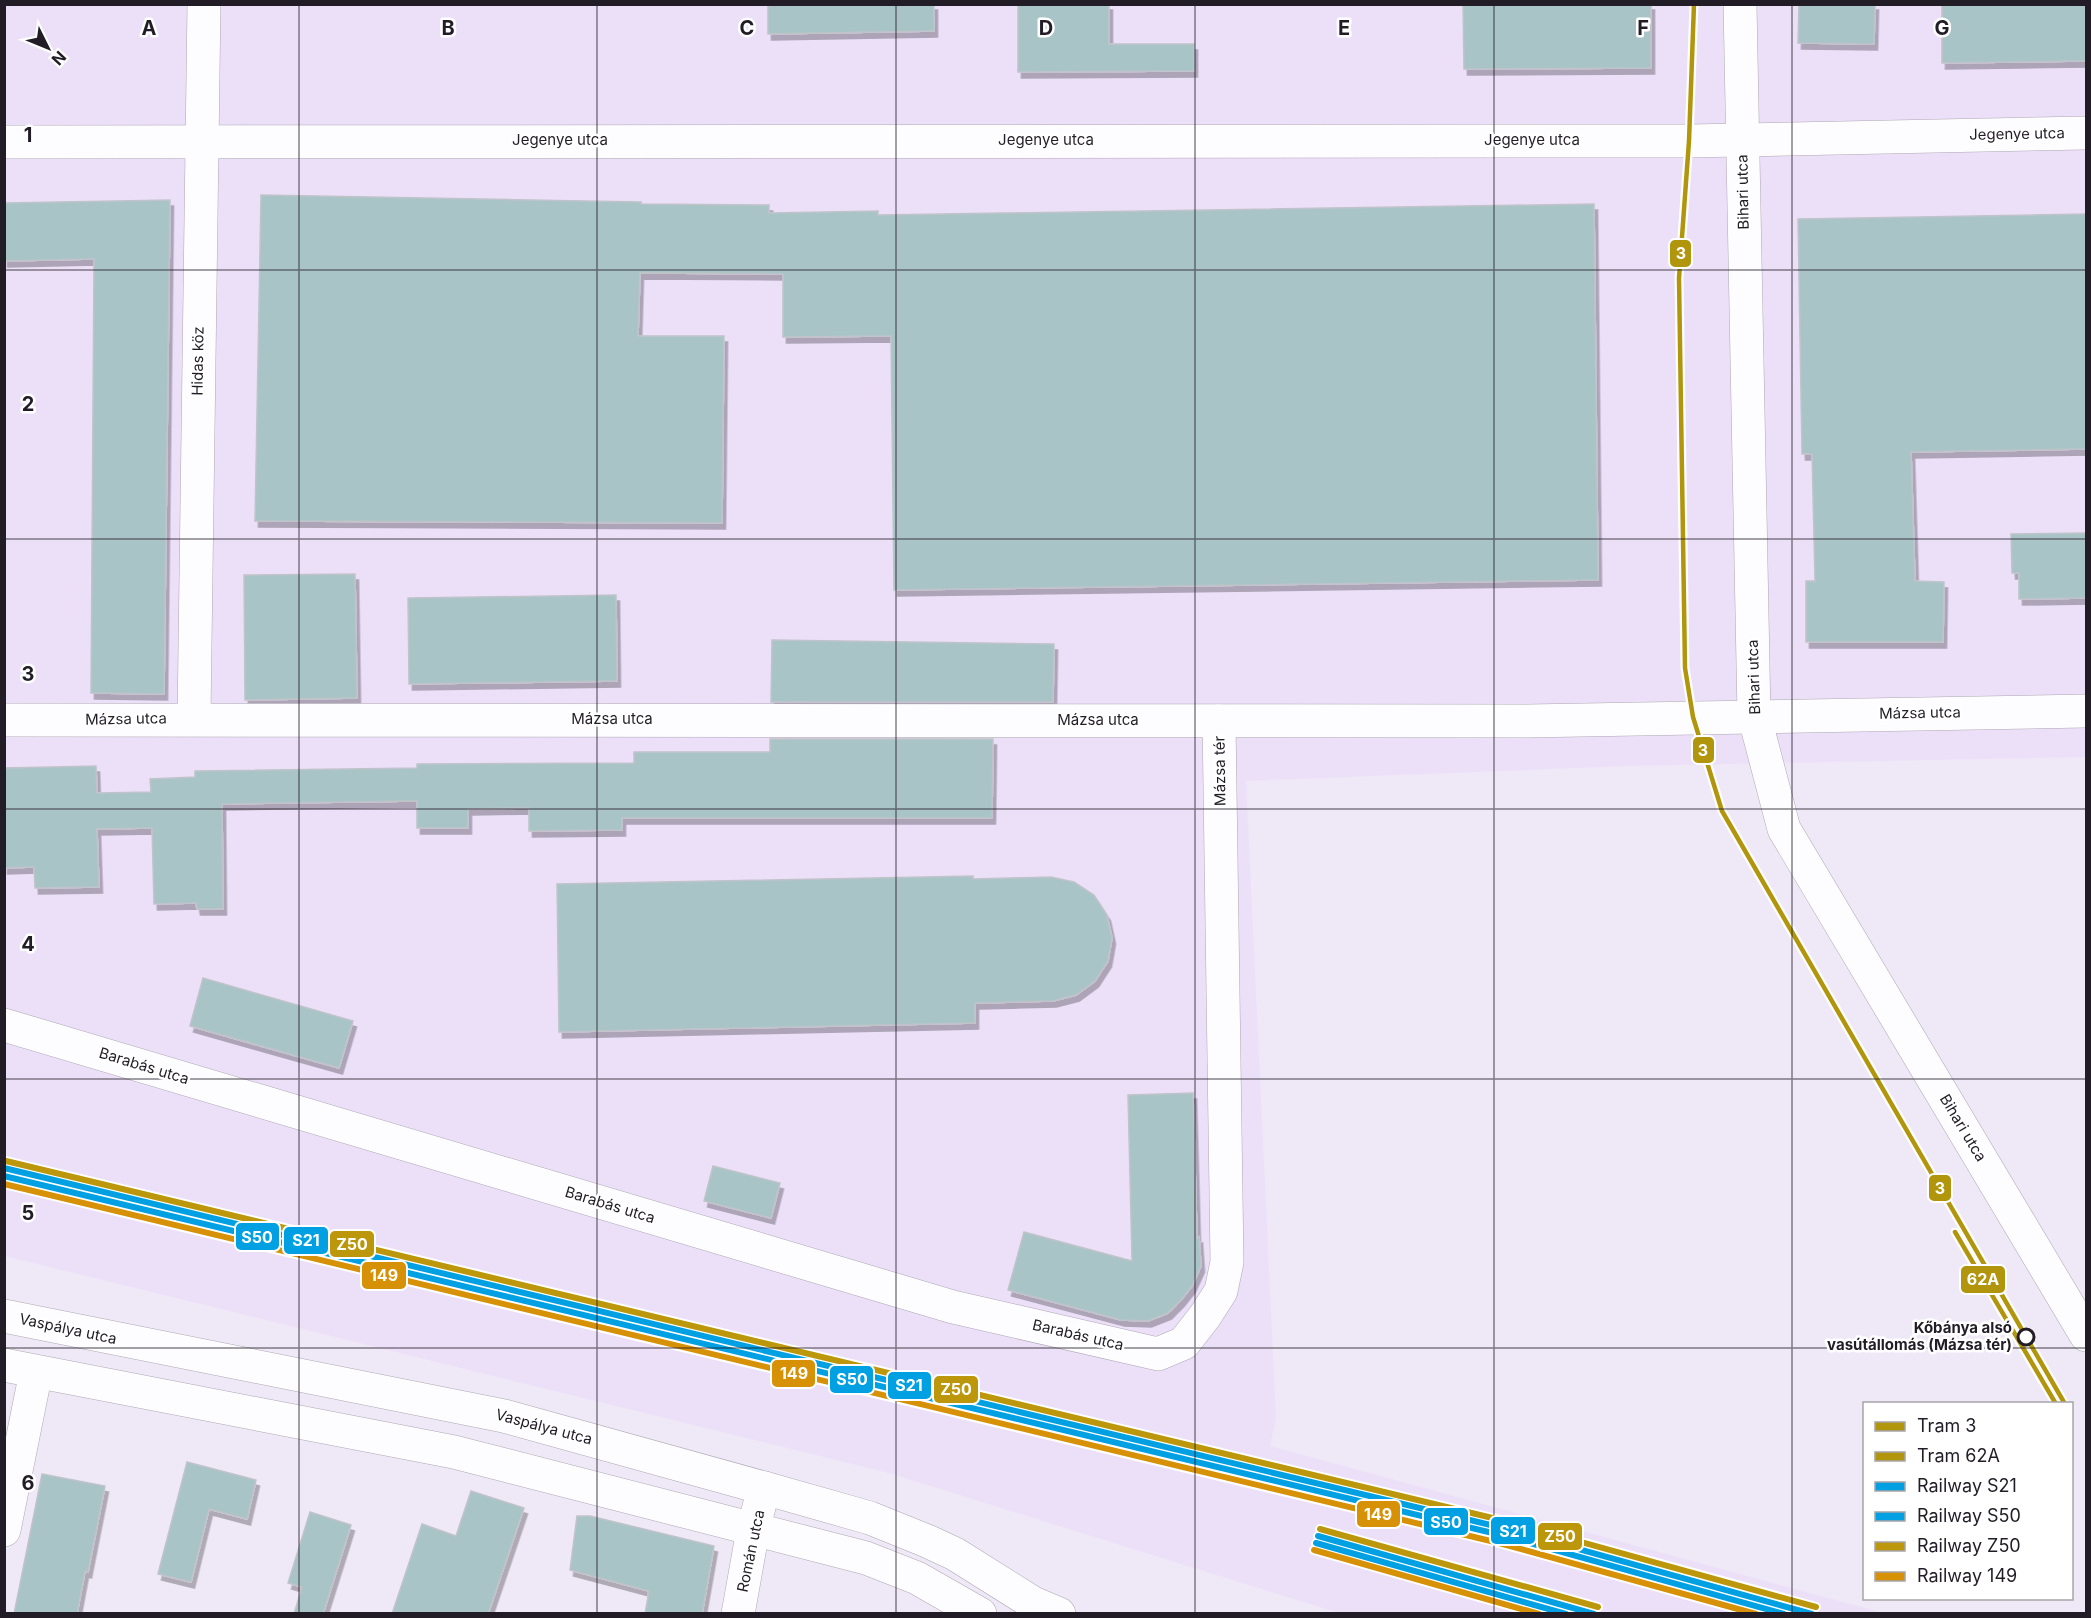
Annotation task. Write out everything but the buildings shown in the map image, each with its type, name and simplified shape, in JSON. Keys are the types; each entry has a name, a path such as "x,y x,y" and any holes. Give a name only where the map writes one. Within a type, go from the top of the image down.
{"street":[{"name":"Hidas köz","path":"194,718 200,140 204,4"},
{"name":"Bihari utca","path":"1740,4 1754,715 1784,829 2086,1335"},
{"name":"Jegenye utca","path":"4,142 1741,140 2086,133"},
{"name":"Mázsa utca","path":"1754,715 2086,711"},
{"name":"Mázsa tér","path":"1205,1316 1221,1291 1227,1262 1219,721 1527,721 1754,715"},
{"name":"Mázsa utca","path":"4,720 194,718 1219,721"},
{"name":"Barabás utca","path":"4,1025 953,1306 1158,1354 1184,1343 1205,1316"},
{"name":"Vaspálya utca","path":"4,1316 504,1416 764,1488 870,1518 927,1541 955,1554 1033,1603 1059,1614"},
{"path":"4,1530 46,1326"},
{"path":"222,1408 231,1362"},
{"path":"4,1365 454,1452 866,1558 917,1578 980,1614"},
{"name":"Román utca","path":"738,1614 753,1530 764,1488"}],"shaded area":[{"path":"5,5 2086,5 2086,757 1628,766 1246,781 1276,1418 1270,1446 1883,1613 1339,1613 889,1473 5,1256"}],"tram line":[{"name":"3","path":"1694,4 1689,141 1679,278 1685,668 1693,717 1722,811 2064,1402"},
{"name":"62A","path":"1955,1232 2055,1402"}],"rail line":[{"name":"Z50","path":"6,1161 1505,1521 1816,1607"},
{"name":"S21","path":"4,1168 1503,1528 1812,1614"},
{"name":"S50","path":"4,1176 1501,1535 1784,1614"},
{"name":"149","path":"4,1184 1499,1543 1756,1614"},
{"name":"Z50","path":"1320,1529 1598,1607"},
{"name":"S21","path":"1318,1536 1594,1614"},
{"name":"S50","path":"1316,1543 1566,1614"},
{"name":"149","path":"1314,1550 1539,1614"}],"place":[{"name":"Kőbánya alsó vasútállomás (Mázsa tér)","path":"2026,1337"}]}
